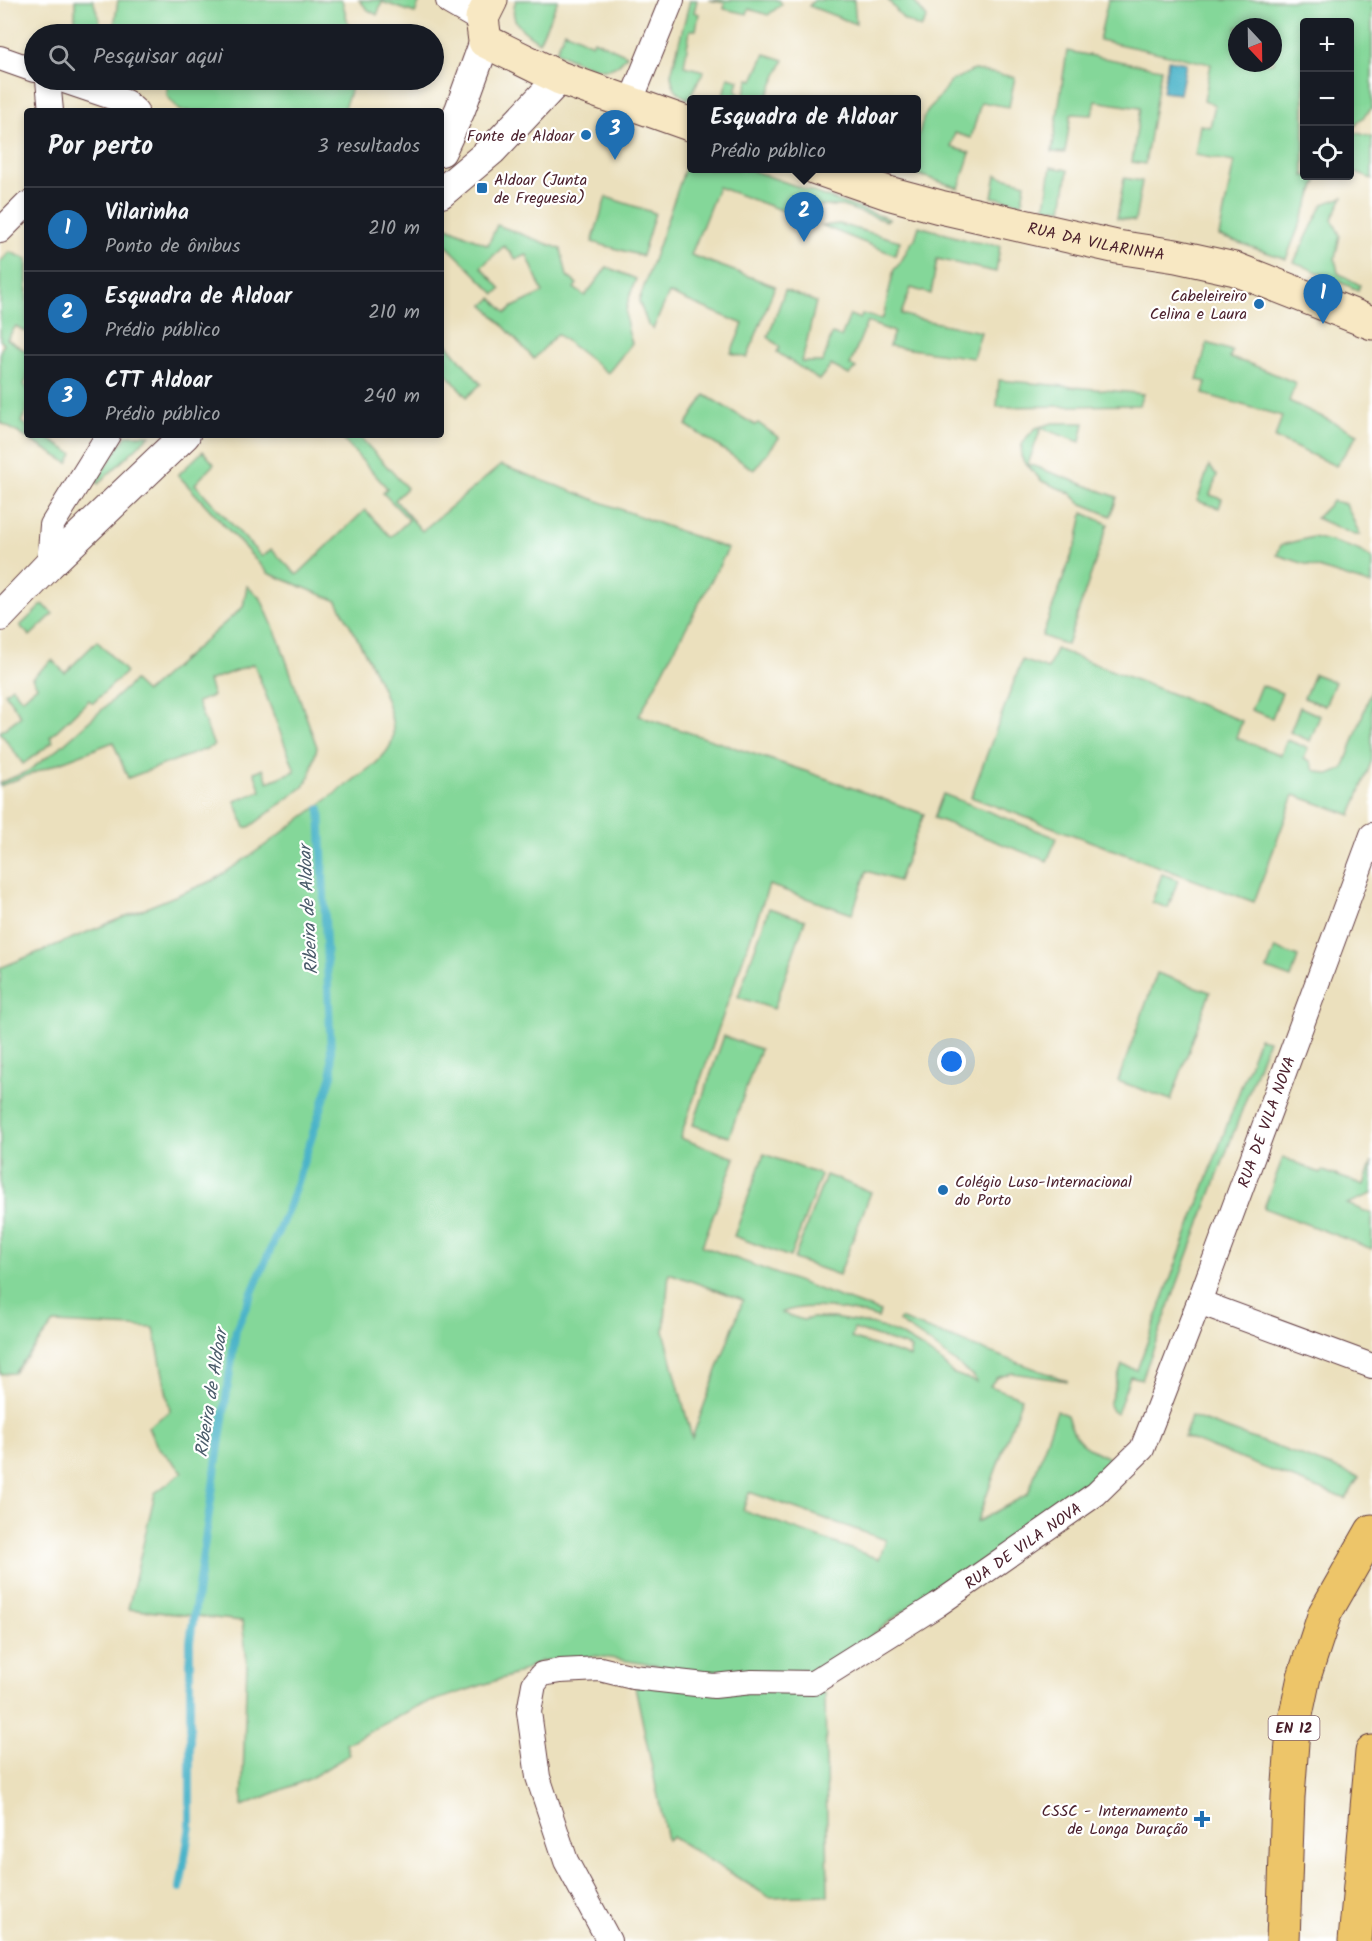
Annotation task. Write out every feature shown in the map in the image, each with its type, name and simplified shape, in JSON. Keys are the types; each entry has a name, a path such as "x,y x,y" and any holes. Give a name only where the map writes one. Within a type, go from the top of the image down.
{"main road":[{"path":"486,20 560,78 687,123"},
{"name":"RUA DA VILARINHA","path":"830,173 888,193 940,207 1117,247 1176,256 1235,269 1372,323"},
{"name":"EN 12","path":"1283,1941 1293,1729 1304,1677 1325,1613 1372,1531"},
{"path":"1355,1941 1372,1752"}],"street":[{"path":"444,144 460,110 486,20 451,0"},
{"path":"630,103 672,0"},
{"path":"0,58 24,66"},
{"path":"444,190 492,150 560,78"},
{"path":"49,90 51,108"},
{"path":"84,90 126,108"},
{"path":"0,231 24,207"},
{"path":"49,566 52,525 106,438"},
{"path":"0,616 182,438"},
{"name":"RUA DE VILA NOVA","path":"609,1941 566,1861 538,1777 529,1712 534,1684 542,1674 600,1669 633,1677 714,1686 752,1682 813,1683 937,1605 1096,1494 1142,1449 1199,1302 1372,835"},
{"path":"1199,1302 1372,1366"}],"green space":[{"path":"75,0 93,0 99,24 75,24"},
{"path":"118,0 342,0 348,24 114,24"},
{"path":"359,0 420,1 415,13 382,2 377,15 368,10"},
{"path":"516,0 558,0 539,42 522,30 515,20"},
{"path":"690,0 697,0 694,12 699,14 696,30 690,30 684,66 704,71 687,98 676,89 671,74"},
{"path":"709,0 779,0 782,4 768,15 749,9 747,14 724,9 725,3"},
{"path":"814,0 854,0 856,24 809,6"},
{"path":"888,0 913,0 927,18 921,28 904,20"},
{"path":"1108,0 1372,0 1372,108 1354,127 1354,18 1300,18 1300,180 1317,180 1286,259 1219,236 1234,162 1195,155 1200,125 1210,127 1215,105 1204,101 1211,64 1099,40"},
{"path":"565,31 592,44 594,40 627,55 612,68 606,69 583,64 556,51"},
{"path":"1067,51 1161,69 1145,164 1132,162 1140,108 1095,101 1092,115 1071,114 1065,153 1052,152"},
{"path":"765,54 784,60 768,95 744,95 749,79 753,80"},
{"path":"974,70 1015,77 1009,107 981,102 971,138 955,133 951,147 970,153 959,188 913,173 921,173 921,126 924,116 951,81"},
{"path":"728,77 739,80 736,91 740,95 723,95"},
{"path":"167,90 350,90 344,108 177,108 167,96"},
{"path":"1354,132 1372,137 1372,179 1354,172"},
{"path":"687,163 687,173 759,173 889,219 886,221 842,206 821,206 789,213 718,187 691,255 775,286 747,358 731,353 743,324 669,293 653,329 648,325 639,301"},
{"path":"1051,167 1068,170 1062,209 1045,207"},
{"path":"996,175 1025,183 1022,203 992,197"},
{"path":"1124,178 1142,181 1135,221 1117,218"},
{"path":"606,197 655,213 642,256 592,242"},
{"path":"1343,197 1332,219 1340,235 1335,258 1338,273 1360,285 1358,290 1294,262 1323,204"},
{"path":"839,224 900,241 895,255 823,226"},
{"path":"444,225 488,245 497,225 561,249 567,276 577,284 574,288 585,296 607,267 636,279 626,311 632,343 608,373 557,334 534,359 484,305 492,298 506,313 513,307 543,293 527,255 516,259 504,246 481,267 501,289 495,294 444,243"},
{"path":"919,226 970,241 1000,246 996,272 937,259 931,294 911,288 901,314 981,332 973,358 889,346 894,332 867,322 850,365 856,368 849,375 831,365 819,380 777,352 780,347 768,337 785,290 816,302 802,362 823,362 832,334 841,337 850,315 860,319 862,314 883,318 894,269 915,239"},
{"path":"10,252 24,258 24,331 16,326 7,339 24,350 24,416 21,422 24,424 24,436 0,422 0,351 4,344 0,340 0,262"},
{"path":"444,341 481,384 467,397 444,371"},
{"path":"1207,343 1232,351 1230,358 1296,383 1289,401 1358,434 1336,466 1275,438 1282,416 1203,394 1206,382 1197,380"},
{"path":"999,380 1143,394 1139,405 997,407"},
{"path":"705,395 755,425 758,423 779,438 754,470 686,425"},
{"path":"1053,423 1084,423 1080,442 1041,428 1028,464 1117,497 1111,516 1080,503 1070,493 1042,481 1024,462 1021,456 1022,445 1027,437 1036,428"},
{"path":"27,438 47,438 73,454 68,463"},
{"path":"125,438 147,438 98,484 96,481"},
{"path":"342,438 361,438 407,488 395,500 422,531 501,465 728,549 639,716 808,772 924,814 898,881 867,871 852,914 769,885 680,1138 735,1158 702,1246 880,1312 878,1318 855,1312 816,1307 781,1313 803,1320 833,1318 875,1325 899,1334 921,1347 952,1373 976,1382 974,1377 899,1322 900,1319 1068,1381 1012,1373 996,1378 990,1386 1022,1398 977,1522 1028,1494 1057,1411 1067,1415 1073,1432 1082,1443 1111,1459 1092,1481 1049,1517 1026,1534 913,1604 813,1683 697,1672 597,1656 541,1661 516,1674 418,1706 346,1744 349,1755 309,1779 242,1806 247,1661 242,1621 128,1609 155,1493 183,1472 157,1446 148,1427 170,1411 154,1328 54,1323 14,1373 0,1374 0,968 214,880 375,764 391,742 392,719 387,702 372,666 337,601 268,573 178,475 203,451 214,464 195,484 262,557 271,549 297,575 365,510 391,537 409,520 383,493 387,488","holes":["669,1273 743,1300 692,1438 664,1331","854,1329 912,1348 910,1357 851,1338","749,1492 886,1540 879,1559 743,1510"]},
{"path":"1209,466 1217,475 1210,495 1222,499 1219,508 1197,501"},
{"path":"1333,501 1346,504 1360,535 1355,535 1316,518"},
{"path":"1083,513 1108,524 1067,645 1042,636 1078,538"},
{"path":"1313,537 1352,548 1372,559 1372,585 1277,555 1281,545"},
{"path":"247,586 261,599 279,640 317,747 310,776 303,787 251,826 245,828 235,801 261,791 254,772 263,769 268,782 295,771 254,664 208,681 213,696 197,702 214,746 128,778 113,742 0,786 0,783 28,771 58,749 134,681 146,692 243,607"},
{"path":"43,604 53,614 30,636 20,626"},
{"path":"97,641 126,672 93,703 89,700 50,737 53,742 23,764 0,732 21,716 5,693 12,687 22,699 37,686 32,678 52,660 65,673"},
{"path":"1056,649 1242,721 1236,738 1281,755 1287,740 1308,748 1304,759 1310,761 1314,770 1329,775 1343,769 1372,689 1372,760 1351,815 1294,795 1254,902 971,797 1022,660 1048,669"},
{"path":"1314,674 1335,682 1325,706 1304,698"},
{"path":"1261,685 1282,693 1272,718 1251,710"},
{"path":"1300,707 1320,716 1310,741 1290,732"},
{"path":"943,794 1057,838 1047,861 934,818"},
{"path":"1162,874 1178,880 1168,908 1152,902"},
{"path":"769,908 805,920 774,1009 738,997"},
{"path":"1275,948 1298,957 1291,978 1267,969"},
{"path":"1157,973 1210,992 1171,1100 1118,1081"},
{"path":"724,1036 760,1049 729,1137 693,1125"},
{"path":"1259,1038 1268,1040 1142,1379 1130,1376 1117,1414 1109,1405 1122,1365 1137,1370"},
{"path":"764,1154 821,1175 790,1257 734,1236"},
{"path":"1283,1157 1321,1174 1323,1171 1364,1185 1372,1161 1372,1194 1347,1204 1372,1214 1372,1249 1264,1208"},
{"path":"826,1175 871,1192 839,1275 794,1259"},
{"path":"1191,1416 1359,1477 1346,1499 1184,1437"},
{"path":"635,1686 809,1689 825,1693 828,1895 769,1897 672,1837 667,1840"}],"water":[{"path":"1168,60 1186,63 1180,94 1163,92"}],"waterway":[{"name":"Ribeira de Aldoar","path":"180,1888 190,1826 190,1642 236,1330 289,1206 332,1075 320,809"}],"place":[{"name":"Fonte de Aldoar","path":"586,135"},
{"name":"CTT Aldoar","path":"615,160"},
{"name":"Aldoar (Junta de Freguesia)","path":"482,188"},
{"name":"Esquadra de Aldoar","path":"804,242"},
{"name":"Cabeleireiro Celina e Laura","path":"1259,304"},
{"name":"Vilarinha","path":"1323,324"},
{"name":"Colégio Luso-Internacional do Porto","path":"943,1190"},
{"name":"CSSC - Internamento de Longa Duração","path":"1202,1819"}]}
